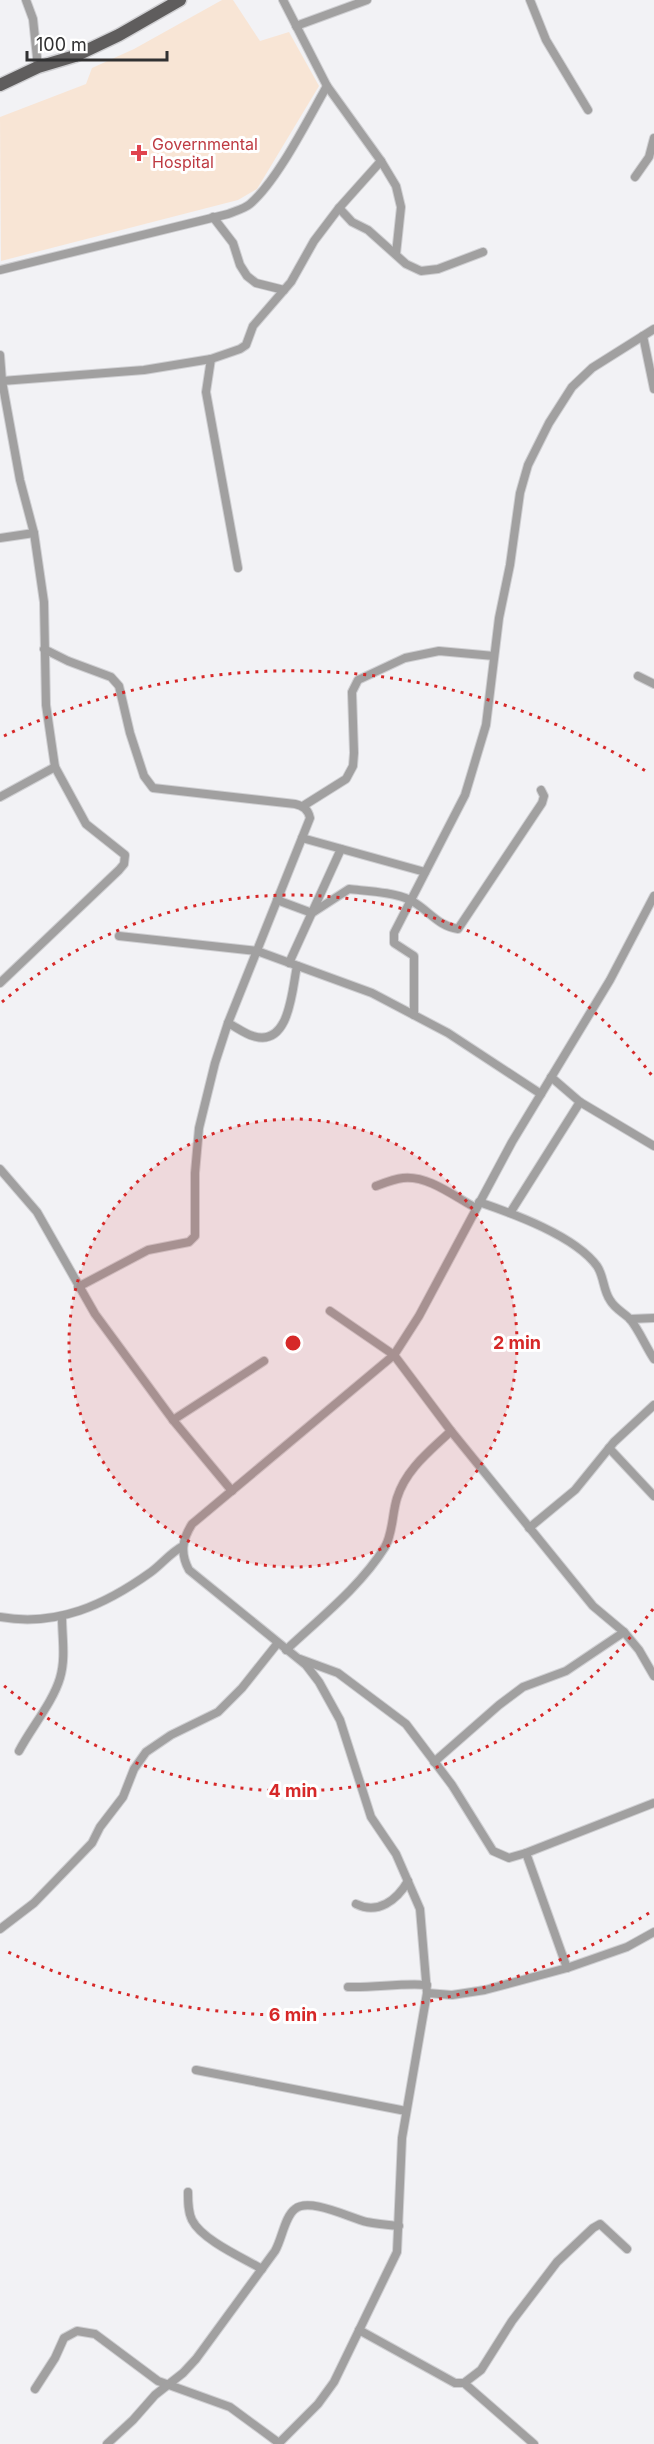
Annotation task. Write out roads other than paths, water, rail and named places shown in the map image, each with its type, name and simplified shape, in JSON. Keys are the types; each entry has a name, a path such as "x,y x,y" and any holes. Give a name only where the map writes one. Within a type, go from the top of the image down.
{"main road":[{"path":"0,85 38,67 93,48 153,17 180,0"}],"street":[{"path":"26,0 33,19 38,67"},
{"path":"283,0 327,86 381,161 396,186 401,207 396,254"},
{"path":"296,26 367,0"},
{"path":"530,0 546,40 588,110"},
{"path":"0,270 213,217 248,206 261,192 288,153 327,86"},
{"path":"635,177 649,158 654,138"},
{"path":"2,381 144,370 211,359 240,349 246,345 253,326 291,282 314,241 339,208 381,161"},
{"path":"339,208 352,222 368,230 406,264 421,271 438,269 483,252"},
{"path":"213,217 233,243 240,265 247,276 256,283 284,290"},
{"path":"414,1015 414,956 394,943 393,939 410,900 465,795 486,725 494,656 520,493 528,465 549,423 572,387 592,368 654,329"},
{"path":"643,336 654,388"},
{"path":"0,354 2,381 20,480 33,533 44,602 46,705 55,767 86,824 125,855 124,864 0,983"},
{"path":"211,359 206,392 238,568"},
{"path":"0,538 33,533"},
{"path":"44,649 68,661 111,677 119,686 141,769 153,788 303,806 346,780 354,753 352,692 358,680 405,658 439,651 494,656"},
{"path":"638,676 654,684"},
{"path":"0,797 55,767"},
{"path":"312,914 348,889 410,900 447,928 458,929 542,803 544,796 541,790"},
{"path":"78,1287 148,1251 189,1242 195,1236 195,1173 199,1128 228,1023 310,818 309,812 303,806"},
{"path":"302,838 425,873"},
{"path":"228,1023 254,1037 278,1033 285,1023 293,965 312,914 341,849"},
{"path":"35,2389 55,2358 64,2338 77,2331 95,2334 166,2386 230,2406 278,2444 318,2404 334,2382 397,2252 398,2187 406,2111 427,1989 420,1909 396,1854 370,1817 335,1710 313,1673 189,1570 183,1557 183,1546 186,1533 192,1524 394,1355 551,1077 610,980 654,896"},
{"path":"277,900 312,914"},
{"path":"119,936 256,951 372,993 448,1033 542,1094"},
{"path":"551,1077 580,1102 654,1146"},
{"path":"510,1213 580,1102"},
{"path":"0,1169 37,1212 94,1314 173,1420 232,1491"},
{"path":"376,1186 403,1178 417,1179 478,1205 510,1213 556,1234 587,1255 598,1268 608,1298 618,1311 630,1319 654,1359"},
{"path":"330,1311 394,1355 451,1431 593,1606 624,1632 647,1662 654,1677"},
{"path":"630,1319 654,1318"},
{"path":"173,1420 264,1361"},
{"path":"529,1528 575,1490 609,1448 654,1405"},
{"path":"286,1650 361,1579 386,1545 396,1501 403,1482 414,1466 451,1431"},
{"path":"609,1448 654,1496"},
{"path":"0,1617 35,1621 62,1617 94,1605 125,1589 158,1567 172,1552 183,1546"},
{"path":"19,1750 53,1695 60,1678 64,1656 62,1617"},
{"path":"434,1762 499,1705 524,1688 566,1671 624,1632"},
{"path":"0,1929 34,1903 92,1843 100,1827 123,1797 134,1769 146,1752 171,1735 218,1712 242,1688 277,1644"},
{"path":"294,1657 338,1673 406,1724 493,1851 509,1858 654,1803"},
{"path":"526,1853 567,1968"},
{"path":"356,1904 364,1908 387,1903 397,1898 408,1881"},
{"path":"348,1987 367,1988 404,1984 452,1995 485,1990 567,1968 627,1947 654,1932"},
{"path":"196,2070 406,2111"},
{"path":"188,2192 188,2208 192,2222 212,2240 262,2269"},
{"path":"106,2444 196,2359 280,2243 286,2221 295,2209 305,2205 319,2206 370,2223 399,2226"},
{"path":"358,2330 455,2383 464,2383 482,2370 512,2321 556,2262 593,2228 600,2224 627,2249"},
{"path":"464,2383 534,2444"}],"place":[{"name":"Governmental Hospital","path":"139,153"}]}
